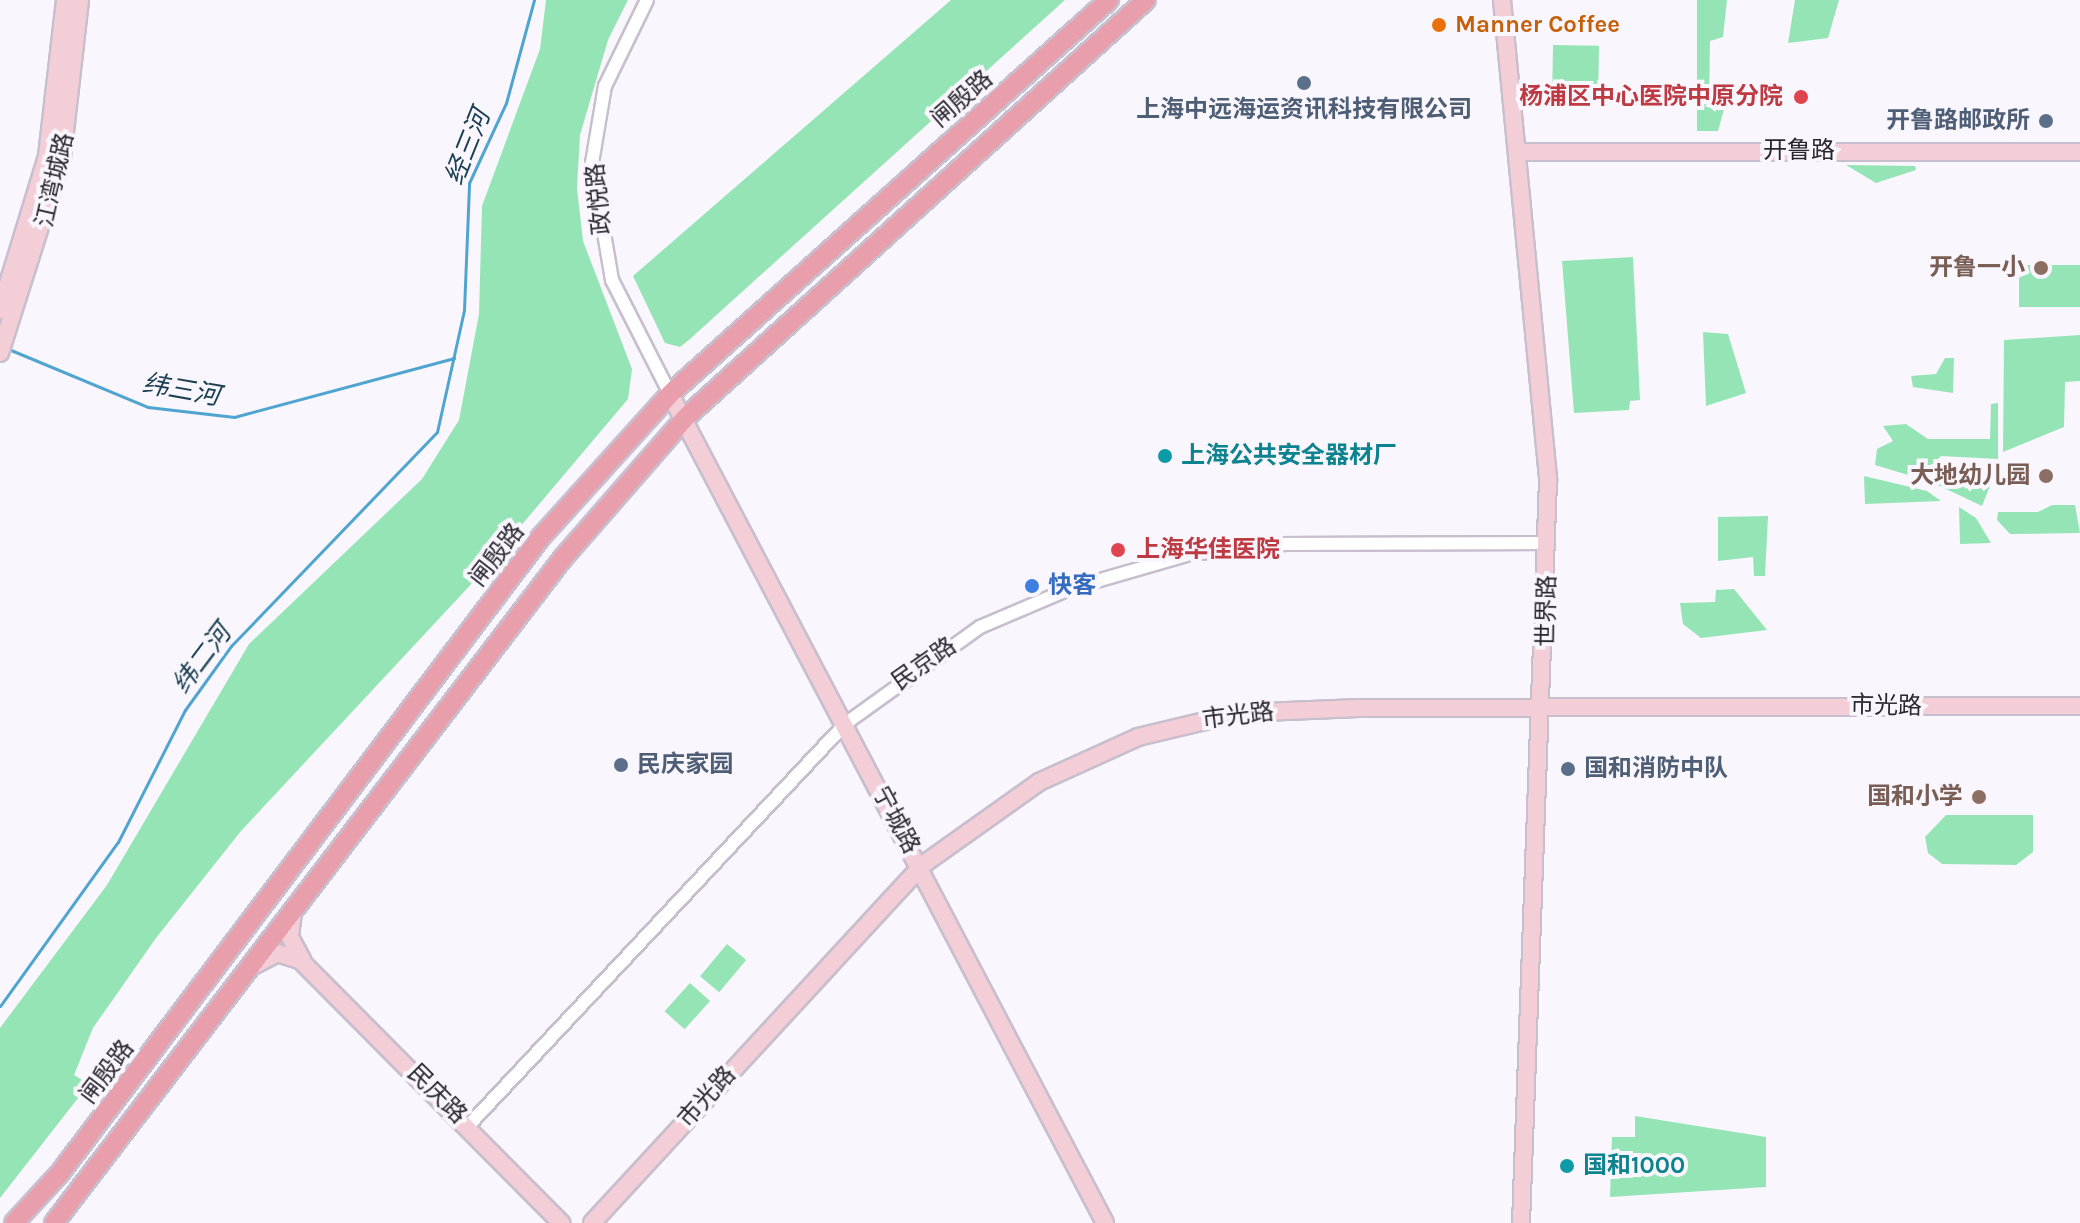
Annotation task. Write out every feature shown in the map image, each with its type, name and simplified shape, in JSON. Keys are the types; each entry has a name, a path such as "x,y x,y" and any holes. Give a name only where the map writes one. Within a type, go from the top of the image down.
{"main road":[{"name":"闸殷路","path":"14,1223 60,1173 540,538 670,394 1109,0"},
{"name":"闸殷路","path":"54,1223 298,901 623,490 685,418 751,353 1146,0"},
{"path":"726,343 733,358 751,353"},
{"path":"601,471 630,457 623,490"}],"street":[{"name":"江湾城路","path":"0,310 47,156 65,0"},
{"name":"江湾城路","path":"0,353 62,158 80,0"},
{"name":"政悦路","path":"647,0 605,86 592,163 612,280 670,394"},
{"name":"世界路","path":"1502,0 1543,409 1548,543 1545,706 1521,1223"},
{"name":"开鲁路","path":"1517,152 2080,152"},
{"name":"宁城路","path":"670,394 921,866 1105,1223"},
{"name":"民京路","path":"469,1125 845,724 914,667 1006,614 1190,554 1285,544 1548,543"},
{"name":"市光路","path":"592,1223 921,866 1039,782 1190,722 1239,713 1545,706 2080,706"},
{"name":"民庆路","path":"298,901 290,937 309,968 469,1125 561,1223"},
{"name":"民庆路","path":"238,981 273,954 309,968"}],"green space":[{"path":"546,0 628,0 608,40 580,135 577,188 583,241 632,369 628,399 476,579 241,831 156,938 93,1028 74,1075 89,1084 0,1198 0,1028 107,885 249,644 422,479 459,420 479,314 482,206 540,49"},
{"path":"951,0 1065,0 690,339 680,347 665,343 633,276"},
{"path":"1697,0 1727,0 1723,37 1710,41 1709,106 1724,109 1718,131 1697,131"},
{"path":"1795,0 1839,0 1828,38 1788,43"},
{"path":"1553,45 1599,46 1598,104 1552,103"},
{"path":"1846,165 1915,166 1916,170 1876,183"},
{"path":"1633,257 1640,400 1630,401 1629,410 1574,413 1562,261"},
{"path":"2019,265 2080,265 2080,307 2019,307"},
{"path":"1703,332 1728,334 1746,393 1706,406"},
{"path":"2080,335 2080,381 2065,382 2064,427 2003,452 2004,340"},
{"path":"1945,358 1954,358 1953,393 1913,387 1911,376 1936,374"},
{"path":"1998,403 1998,459 1941,456 1918,478 1875,465 1877,449 1893,441 1883,426 1906,424 1928,439 1990,439 1991,404"},
{"path":"1989,466 1998,466 1982,506 1925,479 1971,480"},
{"path":"1864,476 1927,491 1941,501 1865,504"},
{"path":"2052,505 2075,505 2080,533 2010,534 1997,520 1998,512 2038,512"},
{"path":"1959,507 1976,518 1991,543 1960,544"},
{"path":"1768,516 1765,576 1754,576 1753,557 1718,561 1718,517"},
{"path":"1734,589 1767,630 1701,638 1683,624 1680,603 1715,602 1716,590"},
{"path":"1946,815 2033,815 2033,852 2016,865 1942,864 1928,853 1925,837"},
{"path":"727,944 746,960 719,992 700,976"},
{"path":"690,983 710,1001 685,1029 665,1011"},
{"path":"1635,1116 1766,1137 1766,1187 1610,1197 1612,1137 1635,1137"}],"waterway":[{"name":"纬二河","path":"0,1006 118,842 185,710 231,646 437,432 464,310 469,183 506,103 534,0"},
{"name":"纬三河","path":"6,348 148,407 234,417 454,358"}],"place":[{"name":"Manner Coffee","path":"1439,25"},
{"name":"上海中远海运资讯科技有限公司","path":"1304,83"},
{"name":"杨浦区中心医院中原分院","path":"1801,97"},
{"name":"开鲁路邮政所","path":"2046,121"},
{"name":"开鲁一小","path":"2041,268"},
{"name":"上海公共安全器材厂","path":"1165,456"},
{"name":"大地幼儿园","path":"2046,476"},
{"name":"上海华佳医院","path":"1118,550"},
{"name":"快客","path":"1032,586"},
{"name":"民庆家园","path":"621,765"},
{"name":"国和消防中队","path":"1568,769"},
{"name":"国和小学","path":"1979,797"},
{"name":"国和1000","path":"1567,1166"}],"water label":[{"name":"经三河","path":"468,147"}]}
